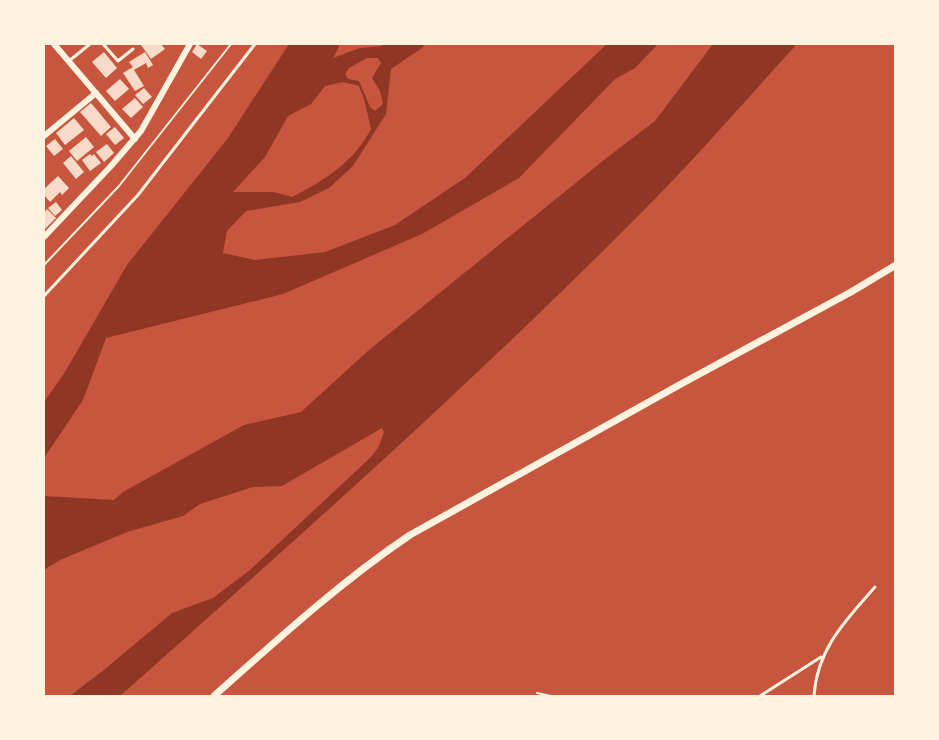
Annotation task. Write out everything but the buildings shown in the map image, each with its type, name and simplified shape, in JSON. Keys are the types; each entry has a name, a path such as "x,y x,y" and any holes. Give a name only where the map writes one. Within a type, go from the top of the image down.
{"street":[{"path":"54,44 135,139"},
{"path":"44,237 135,139 190,44"},
{"path":"44,136 96,93"},
{"path":"214,696 327,596 367,564 410,535 896,265"}],"lane":[{"path":"69,61 90,44"},
{"path":"103,44 118,61 133,49"},
{"path":"44,296 138,195 255,44"},
{"path":"814,696 814,685 823,656 837,630 875,587"},
{"path":"760,696 823,656"}],"path":[{"path":"44,265 119,186 231,44"},
{"path":"537,693 551,696"}],"shaded area":[{"path":"289,44 338,44 339,47 333,58 360,48 384,44 425,44 391,69 386,114 353,166 329,188 300,202 246,211 227,231 223,253 255,260 325,252 395,225 465,178 607,44 658,44 635,68 615,79 519,178 422,234 283,294 106,338 83,400 44,458 44,402 65,372 127,265 228,138","holes":["367,58 378,58 381,63 372,78 380,91 383,104 375,111 370,107 359,81 348,79 345,74 349,68","343,82 359,86 371,129 356,151 327,177 292,197 274,192 233,192 265,157 288,116 311,104 325,86"]},
{"path":"713,44 797,44 673,180 568,285 443,405 250,580 120,696 70,696 172,613 213,598 250,570 371,457 378,448 384,432 382,428 282,486 253,487 200,504 183,516 127,532 60,560 44,570 44,496 114,500 123,492 244,425 301,412 369,350 655,121"}]}
